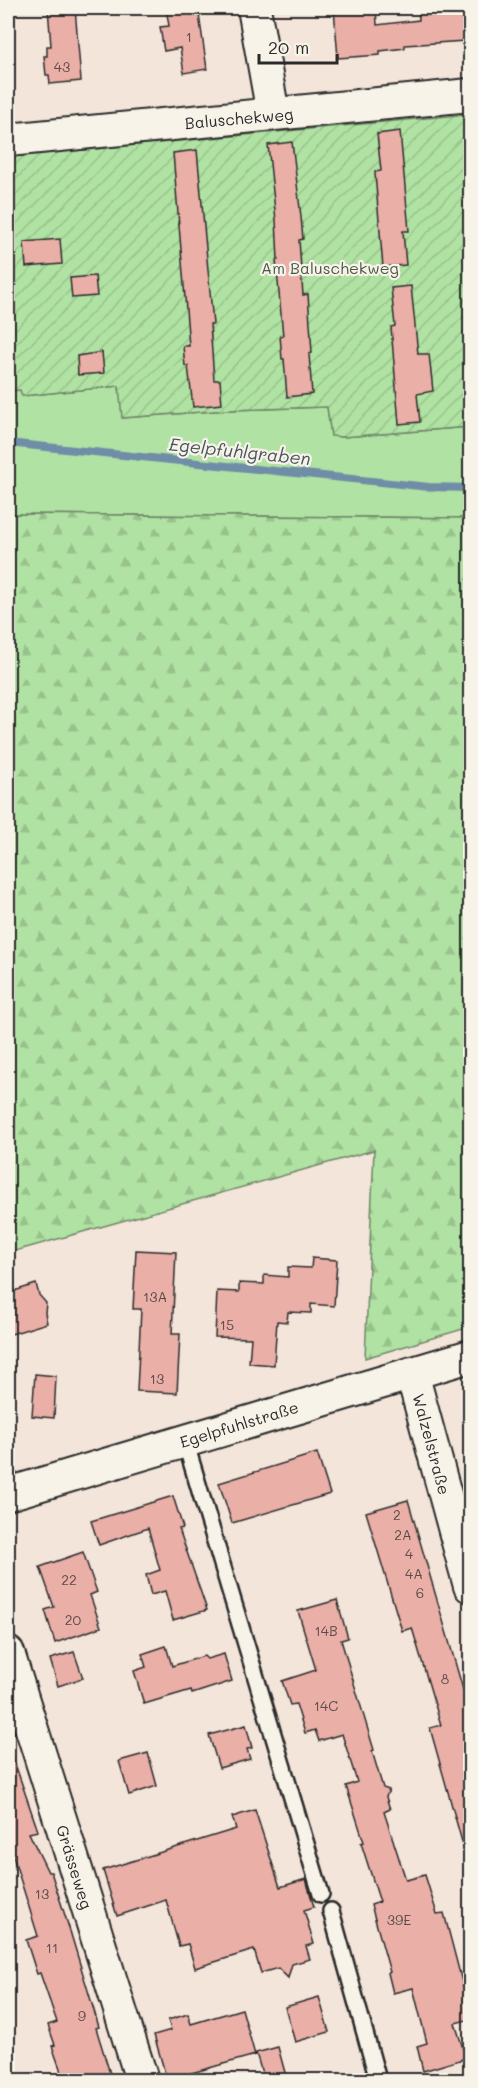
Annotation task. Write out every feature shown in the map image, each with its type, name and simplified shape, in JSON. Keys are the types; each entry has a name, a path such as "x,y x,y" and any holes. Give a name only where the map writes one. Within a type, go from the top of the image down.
{"street":[{"path":"254,8 273,114"},
{"name":"Baluschekweg","path":"8,140 471,95"},
{"name":"Egelpfuhlstraße","path":"8,1494 471,1356"},
{"name":"Walzelstraße","path":"412,1373 471,1586"},
{"name":"Grässeweg","path":"8,1653 142,2080"}],"lane":[{"path":"185,1440 321,1894"},
{"path":"331,1911 378,2080"}],"green space":[{"name":"Am Baluschekweg","path":"470,114 470,427 342,437 331,436 327,407 227,410 122,418 119,386 22,396 20,390 8,391 8,157"},
{"name":"Egelpfuhlgraben","path":"119,386 123,418 227,410 327,407 331,435 342,437 470,427 470,518 8,514 8,391 21,390 23,396"},
{"path":"8,514 470,518 470,1327 365,1358 374,1150 8,1253"}],"building":[{"path":"48,8 75,8 81,81 50,84 49,75 46,75 44,56 47,56 47,46 51,46"},
{"path":"166,8 198,8 207,69 184,73 180,48 164,51 160,27 169,26"},
{"path":"376,8 377,25 419,20 418,8 463,8 465,41 405,45 405,48 380,51 380,55 338,58 334,9"},
{"path":"400,131 409,231 403,231 406,265 383,267 375,174 381,171 377,134"},
{"path":"292,142 303,239 299,240 303,295 308,294 312,394 287,397 280,336 283,336 276,260 278,260 276,220 268,145"},
{"path":"197,150 213,324 210,324 214,380 220,380 222,404 193,407 183,346 189,346 173,153"},
{"path":"60,239 62,264 26,267 24,242"},
{"path":"95,276 97,296 72,298 70,278"},
{"path":"411,286 418,354 429,354 433,391 417,394 420,422 399,424 391,327 395,326 391,288"},
{"path":"102,352 104,373 78,375 77,356"},
{"path":"136,1250 176,1252 172,1334 180,1334 177,1393 137,1391 141,1309 133,1309"},
{"path":"312,1258 337,1260 334,1306 311,1304 311,1313 288,1312 287,1322 277,1321 274,1365 249,1363 251,1338 215,1337 217,1291 239,1292 239,1283 264,1284 264,1275 288,1277 288,1267 311,1268"},
{"path":"36,1284 39,1295 46,1303 47,1323 8,1335 8,1293"},
{"path":"35,1374 56,1376 54,1418 32,1416"},
{"path":"317,1453 330,1494 232,1523 219,1483"},
{"path":"173,1496 183,1528 179,1529 207,1610 173,1620 165,1591 151,1595 146,1575 160,1570 148,1528 99,1545 91,1521"},
{"path":"408,1500 471,1717 471,1848 464,1849 430,1728 441,1725 412,1628 402,1631 366,1512"},
{"path":"83,1552 97,1592 90,1595 101,1627 55,1643 45,1610 54,1607 40,1567"},
{"path":"337,1600 348,1638 341,1640 383,1788 389,1790 386,1797 390,1809 384,1812 406,1880 425,1875 437,1914 444,1913 471,2016 471,2019 455,2023 466,2058 423,2071 417,2046 427,2043 413,1988 393,1993 388,1973 390,1972 371,1905 380,1902 346,1786 357,1782 342,1734 319,1741 315,1730 305,1733 296,1704 290,1705 282,1681 316,1670 298,1611"},
{"path":"166,1646 172,1666 204,1656 207,1659 224,1654 232,1681 192,1694 191,1690 144,1704 134,1671 146,1667 142,1654"},
{"path":"74,1652 83,1678 58,1686 50,1659"},
{"path":"246,1725 252,1748 247,1749 250,1759 219,1768 209,1735"},
{"path":"8,1752 11,1752 38,1831 29,1833 48,1872 51,1872 70,1931 99,2027 96,2028 112,2080 64,2080 52,2046 55,2045 48,2025 57,2022 26,1940 38,1936 8,1840"},
{"path":"148,1753 157,1786 129,1795 119,1761"},
{"path":"255,1810 280,1887 306,1879 314,1907 304,1910 314,1944 306,1946 310,1959 292,1964 288,1978 278,1968 261,1973 254,1950 195,1968 188,1944 179,1946 166,1900 117,1916 103,1870 236,1829 232,1817"},
{"path":"319,1997 329,2032 295,2042 285,2007"},
{"path":"242,2009 255,2055 167,2080 154,2035 171,2030 168,2020 188,2014 191,2024"},
{"path":"278,2047 287,2080 264,2080 256,2053"}],"waterway":[{"name":"Egelpfuhlgraben","path":"8,443 429,487 470,488"}]}
